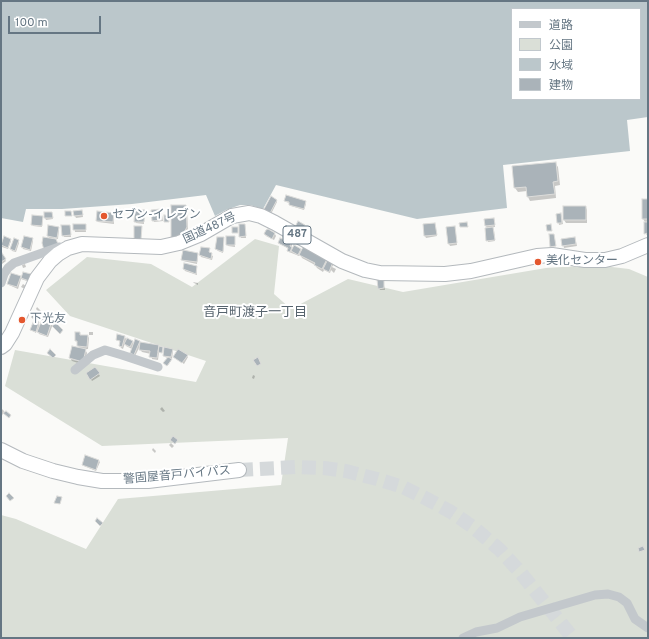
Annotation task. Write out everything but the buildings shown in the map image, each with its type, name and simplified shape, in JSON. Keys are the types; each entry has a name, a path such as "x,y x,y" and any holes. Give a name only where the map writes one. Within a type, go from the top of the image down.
{"highway":[{"name":"国道487号","path":"1,347 12,332 37,278 58,254 68,248 82,244 161,247 179,243 202,234 232,216 249,213 276,223 342,261 365,270 380,273 445,274 471,271 537,256 552,255 584,260 605,260 622,256 648,245"},
{"name":"警固屋音戸バイパス","path":"1,450 23,461 53,471 102,481 148,480 239,470"}],"street":[{"path":"1,283 4,274 14,263 59,247 68,248"},
{"path":"33,257 43,270"},
{"path":"75,370 93,355 105,350 122,354 158,367"},
{"path":"463,638 476,632 497,628 520,617 595,595 608,594 619,597 627,603 635,619 648,628"}],"green space":[{"path":"255,239 279,246 274,294 291,309 348,279 403,292 546,268 595,265 629,269 648,277 648,638 1,638 1,515 16,519 86,549 118,499 281,485 288,438 102,446 5,386 15,350 196,382 206,361 70,316 46,290 87,257 151,264 192,287"}],"water":[{"path":"1,1 648,1 648,117 627,120 630,151 503,165 507,208 417,219 276,185 263,209 250,205 240,205 215,216 206,195 132,204 62,209 26,209 23,222 1,218"}],"tunnel":[{"path":"239,470 297,467 324,468 346,471 403,487 427,499 451,512 473,527 500,550 520,572 573,638"}],"place":[{"name":"セブン-イレブン","path":"104,216"},
{"name":"美化センター","path":"538,262"},
{"name":"下光友","path":"22,320"}],"district":[{"name":"音戸町渡子一丁目","path":"255,313"}]}
